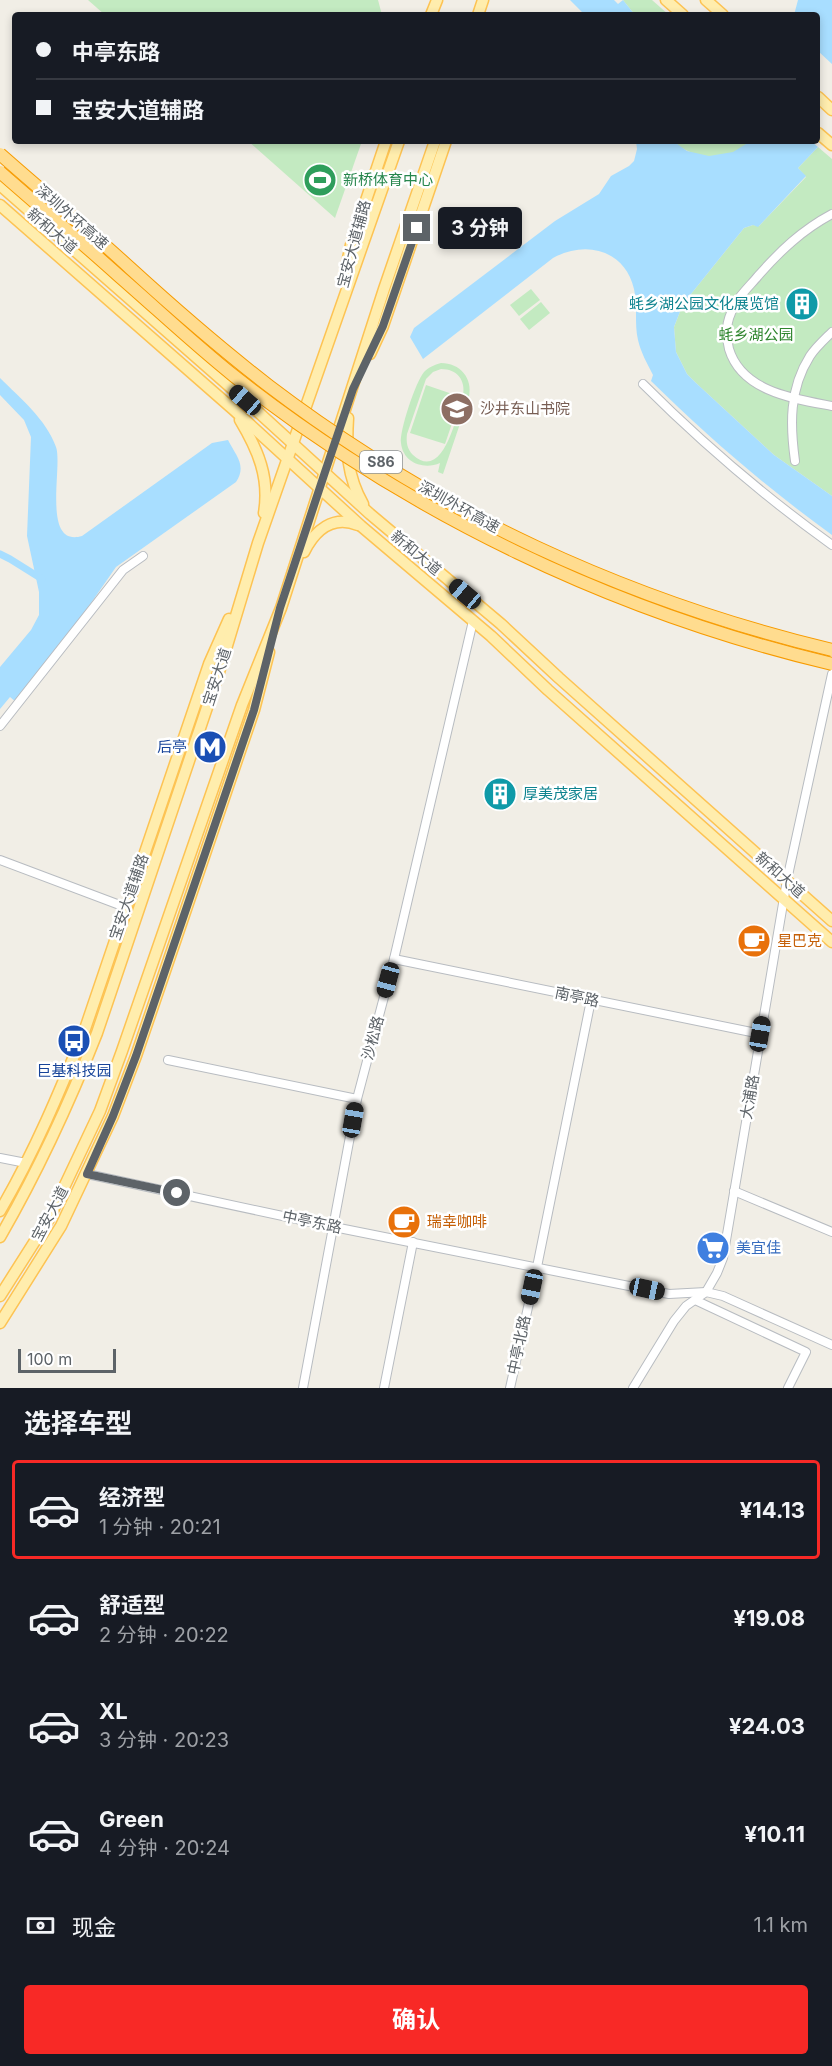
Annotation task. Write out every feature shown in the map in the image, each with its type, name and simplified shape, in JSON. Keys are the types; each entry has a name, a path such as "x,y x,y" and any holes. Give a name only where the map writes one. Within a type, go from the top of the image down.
{"highway":[{"name":"深圳外环高速","path":"0,154 242,365 332,431 427,490 517,538 626,587 731,623 832,650"},
{"name":"深圳外环高速","path":"0,172 234,375 325,442 420,502 511,550 621,599 727,636 832,664"}],"main road":[{"path":"666,0 680,12"},
{"path":"706,0 720,12"},
{"path":"820,135 832,145"},
{"name":"宝安大道辅路","path":"337,315 351,245 385,144"},
{"name":"宝安大道","path":"0,1237 49,1146 97,1033 219,672 258,543 398,144"},
{"name":"宝安大道","path":"0,1298 48,1219 100,1111 112,1080 242,705 280,608 434,144"},
{"path":"353,389 383,326 445,144"},
{"name":"新和大道","path":"0,185 245,400 370,514 501,624 832,921"},
{"name":"新和大道","path":"0,205 234,410 361,526 473,621 832,942"},
{"path":"245,400 258,408 281,410 296,404 312,388"},
{"path":"349,402 346,442 348,464 354,485 370,514"},
{"path":"234,410 256,448 264,474 265,507 258,543"},
{"path":"292,573 311,539 321,529 340,522 361,526"},
{"name":"宝安大道辅路","path":"0,1211 56,1100 85,1029 209,664 247,577"},
{"path":"0,1323 48,1248 87,1174 113,1116 151,1013 254,710 280,608"},
{"path":"112,1080 151,1013"},
{"path":"56,1100 97,1033"},
{"path":"0,1298 48,1248"}],"street":[{"path":"832,214 801,233 780,252 740,298 728,320 728,345 739,368 751,379 770,391 794,399 832,406"},
{"path":"795,461 791,426 794,399 800,377 810,356 832,332"},
{"path":"643,384 689,430 735,471 832,545"},
{"path":"1,724 123,570 143,556"},
{"name":"沙松路","path":"303,1388 357,1099 394,959 473,621"},
{"name":"大浦路","path":"633,1388 674,1321 694,1300 706,1292 723,1258 783,898 832,674"},
{"path":"0,860 125,907"},
{"name":"南亭路","path":"394,959 760,1034"},
{"name":"中亭北路","path":"510,1388 591,1000"},
{"path":"168,1060 357,1099"},
{"path":"0,1158 26,1163"},
{"name":"中亭东路","path":"87,1174 334,1227 669,1294 706,1292 731,1299 832,1345"},
{"path":"734,1191 832,1232"},
{"path":"384,1388 413,1242"},
{"path":"694,1300 806,1352 788,1388"}],"green space":[{"path":"88,0 378,0 381,12 102,12"},
{"path":"623,0 652,0 666,12 633,12"},
{"name":"新桥体育中心","path":"251,144 361,144 335,218"},
{"path":"676,144 748,144 734,153 723,156 701,155"},
{"name":"蚝乡湖公园","path":"818,147 832,159 832,496 774,455 687,374 676,352 674,327 683,304 744,228 759,226 806,177 798,168"},
{"path":"531,289 540,300 519,316 510,305"},
{"path":"541,302 550,313 529,330 520,319"},
{"path":"441,363 454,366 464,373 470,390 443,474 438,472 440,463 427,466 410,460 401,443 405,418 421,377 430,367","holes":["441,369 456,373 462,380 463,396 453,430 441,453 433,460 424,461 409,450 407,434 426,379 433,372"]},
{"path":"426,385 461,397 445,444 410,433"}],"water":[{"path":"570,0 614,0 618,4 623,0 633,12 582,12"},
{"path":"798,0 832,0 832,64 820,53 820,12 795,12"},
{"path":"636,144 677,144 687,151 709,156 733,152 746,144 814,144 818,147 798,168 806,176 758,227 753,225 744,228 683,304 674,327 676,352 687,374 774,455 832,496 832,535 738,461 651,381 653,375 642,354 638,340 634,289 622,265 613,257 602,252 578,250 553,258 423,359 410,337 414,328 555,221 599,194 611,176 634,161"},
{"path":"0,378 32,410 52,437 57,457 58,518 62,530 69,536 82,536 212,443 228,440 239,461 241,471 236,482 116,567 59,649 16,702 10,697 0,709 0,667 31,630 39,615 39,592 27,536 31,437 24,420 0,395"}],"waterway":[{"path":"0,554 42,579"}],"place":[{"name":"新桥体育中心","path":"320,180"},
{"name":"蚝乡湖公园文化展览馆","path":"802,304"},
{"name":"沙井东山书院","path":"457,409"},
{"name":"后亭","path":"210,747"},
{"name":"厚美茂家居","path":"500,794"},
{"name":"星巴克","path":"754,941"},
{"name":"巨基科技园","path":"74,1041"},
{"name":"瑞幸咖啡","path":"404,1222"},
{"name":"美宜佳","path":"713,1248"}],"route":[{"path":"177,1193 87,1174 136,1056 254,710 280,608 353,389 383,326 417,228"}]}
